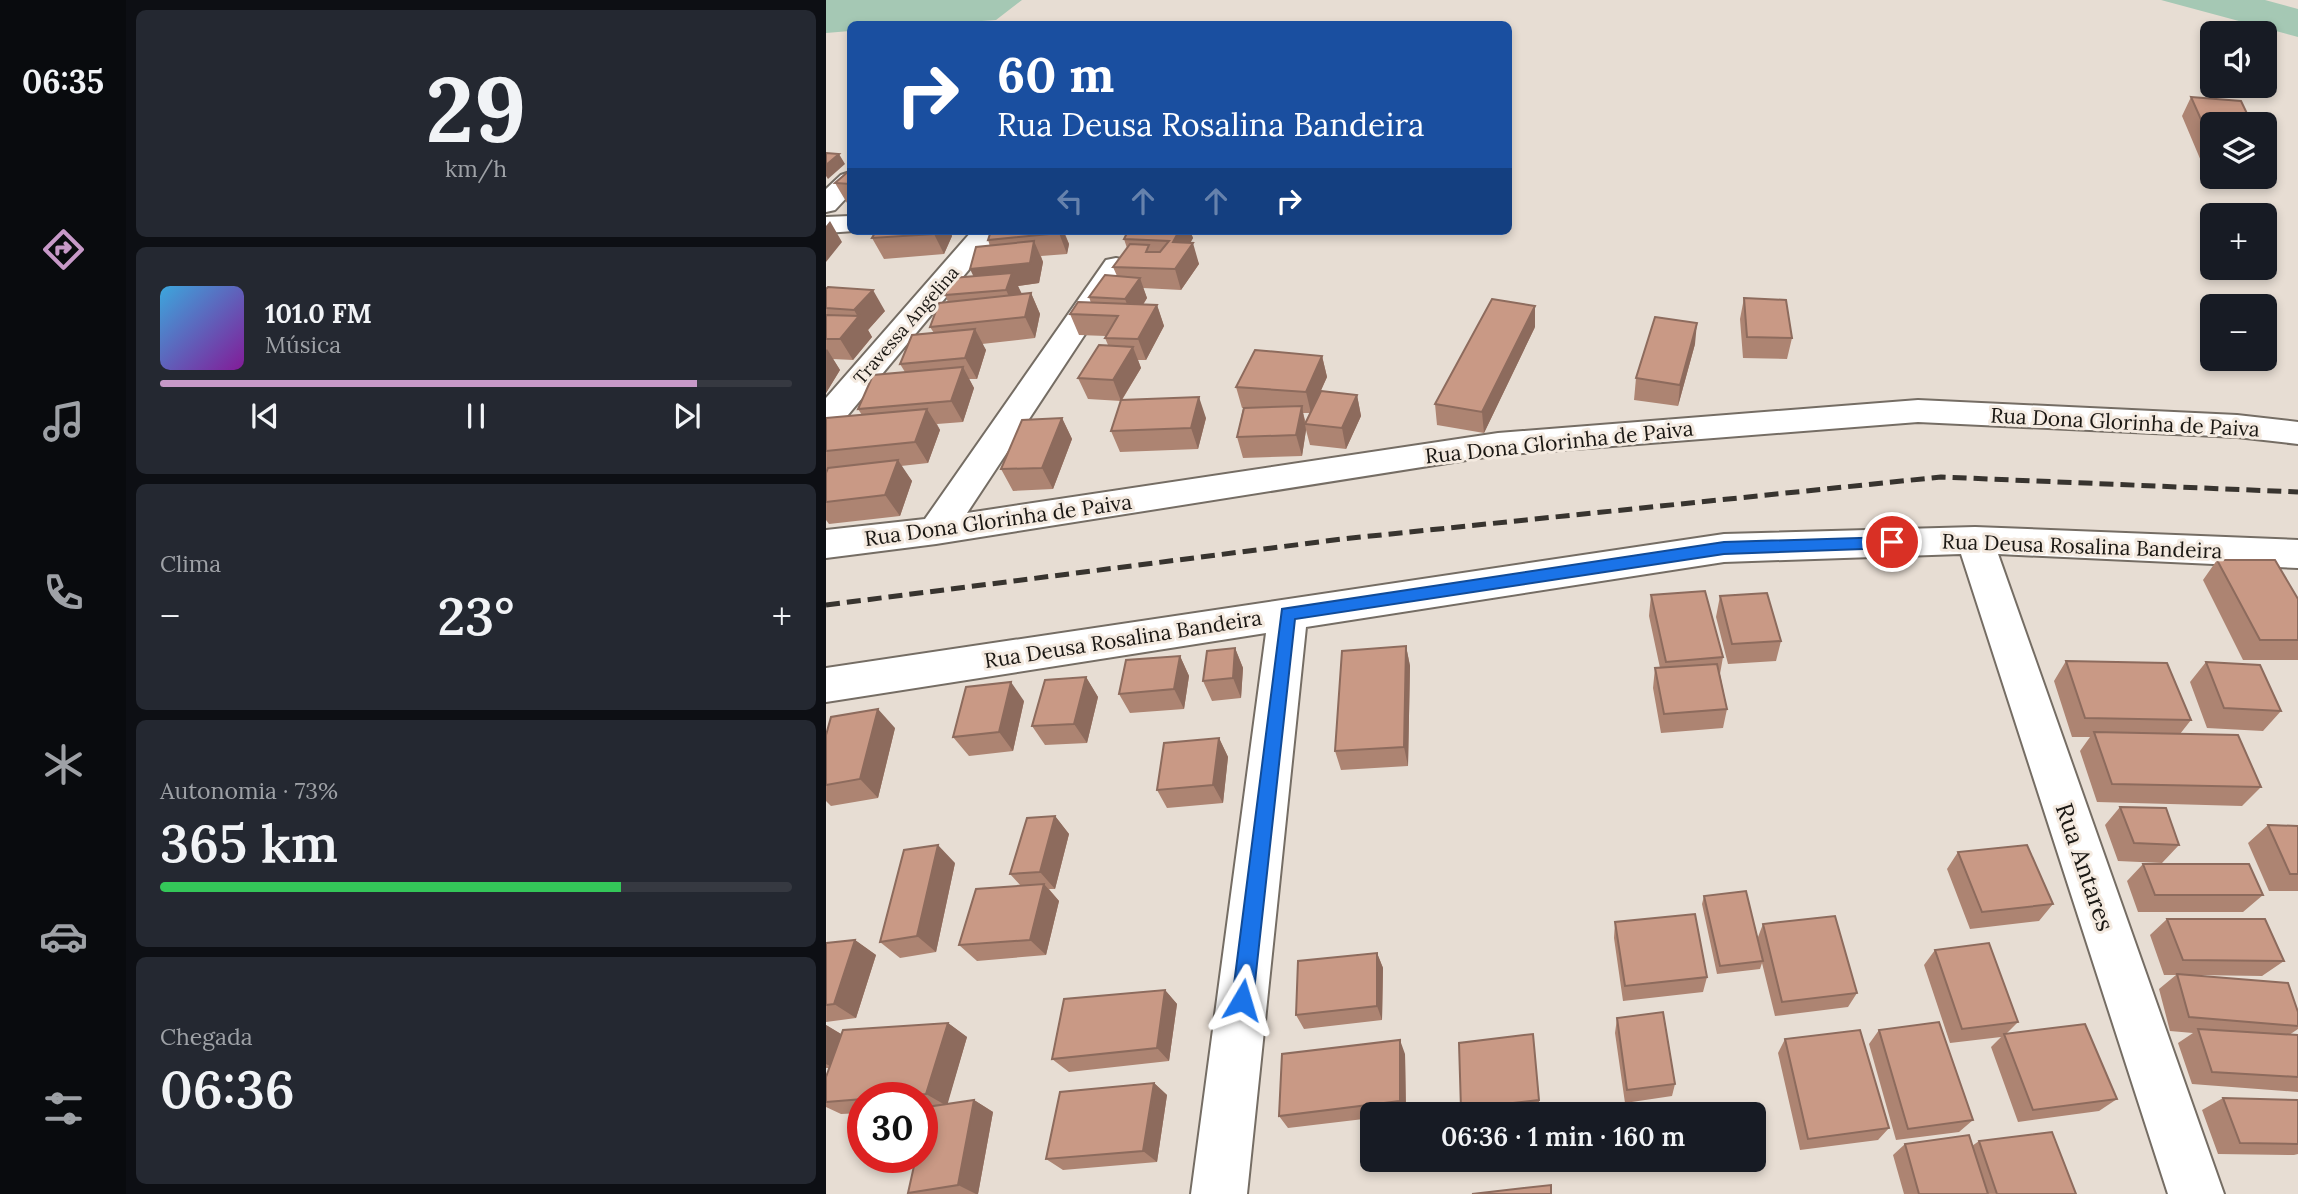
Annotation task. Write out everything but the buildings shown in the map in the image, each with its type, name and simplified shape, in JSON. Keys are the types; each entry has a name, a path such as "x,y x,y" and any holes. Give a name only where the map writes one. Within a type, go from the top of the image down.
{"street":[{"path":"826,204 847,183"},
{"path":"826,226 847,224"},
{"name":"Travessa Angelina","path":"826,419 984,235"},
{"path":"936,531 1116,266"},
{"name":"Rua Dona Glorinha de Paiva","path":"826,544 936,531 1499,444 1918,411 2237,426 2298,433"},
{"name":"Rua Deusa Rosalina Bandeira","path":"826,685 1724,548 1975,540 2298,554"},
{"name":"Rua Antares","path":"1975,540 2196,1194"},
{"path":"1219,1194 1288,613"}],"green space":[{"path":"826,0 1022,0 996,20 847,21 847,31 826,33"},
{"path":"2161,0 2265,0 2298,9 2298,37 2277,31 2277,21 2239,21"}],"railway":[{"path":"826,605 1342,539 1941,477 2298,492"}],"route":[{"path":"1242,1000 1288,613 1724,548 1892,542"}]}
